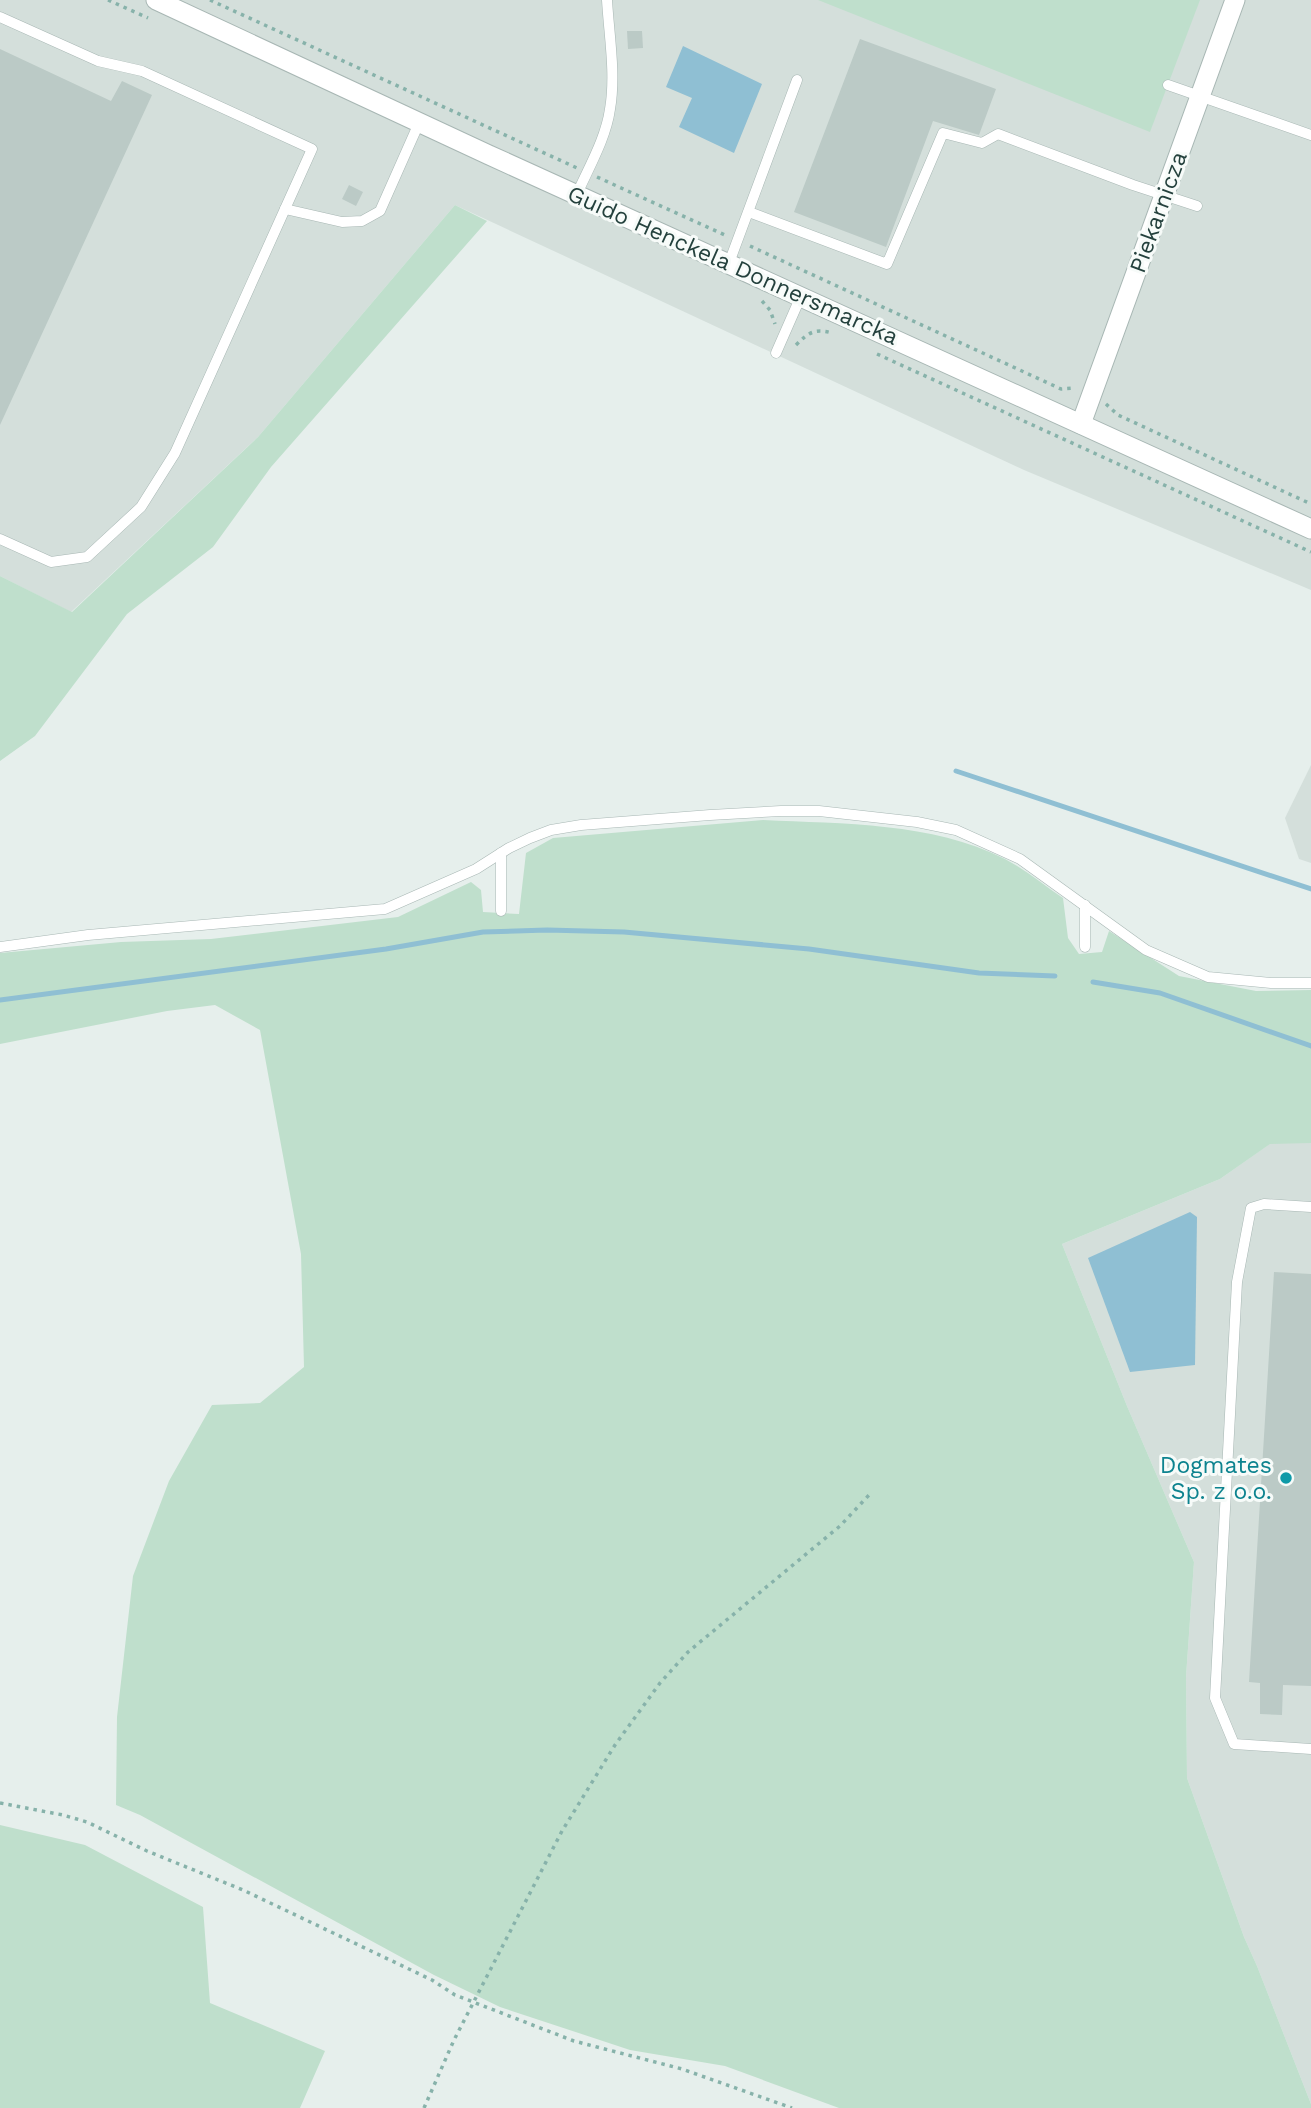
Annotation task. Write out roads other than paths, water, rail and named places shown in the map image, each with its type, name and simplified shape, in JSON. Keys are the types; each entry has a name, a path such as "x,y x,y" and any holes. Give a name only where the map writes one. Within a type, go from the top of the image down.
{"street":[{"name":"Guido Henckela Donnersmarcka","path":"156,0 179,5 419,123 1311,529"},
{"name":"Piekarnicza","path":"1081,424 1235,0"}],"lane":[{"path":"577,194 606,128 611,106 607,0"},
{"path":"0,17 98,61 142,71 312,149 176,453 141,507 87,557 51,562 0,539"},
{"path":"730,263 797,80"},
{"path":"1168,85 1311,135"},
{"path":"285,209 342,222 362,221 380,211 419,123"},
{"path":"749,212 887,264 943,133 982,143 998,134 1197,206"},
{"path":"776,353 801,296"},
{"path":"0,947 88,935 385,909 475,869 530,838 551,830 581,825 710,815 819,811 917,822 956,830 1020,859 1146,950 1208,977 1271,984 1311,983"},
{"path":"500,911 501,853"},
{"path":"1085,905 1085,947"},
{"path":"1311,1207 1264,1204 1251,1208 1237,1282 1215,1698 1234,1744 1311,1749"}],"water":[{"path":"683,46 762,84 734,153 679,127 692,98 666,87"},
{"path":"1190,1212 1197,1217 1195,1365 1130,1372 1088,1258"}],"waterway":[{"path":"956,771 1311,889"},
{"path":"0,1000 386,949 483,932 547,930 624,932 809,949 979,973 1055,976"},
{"path":"1093,982 1160,993 1311,1046"}],"place":[{"name":"Dogmates Sp. z o.o.","path":"1286,1478"}]}
